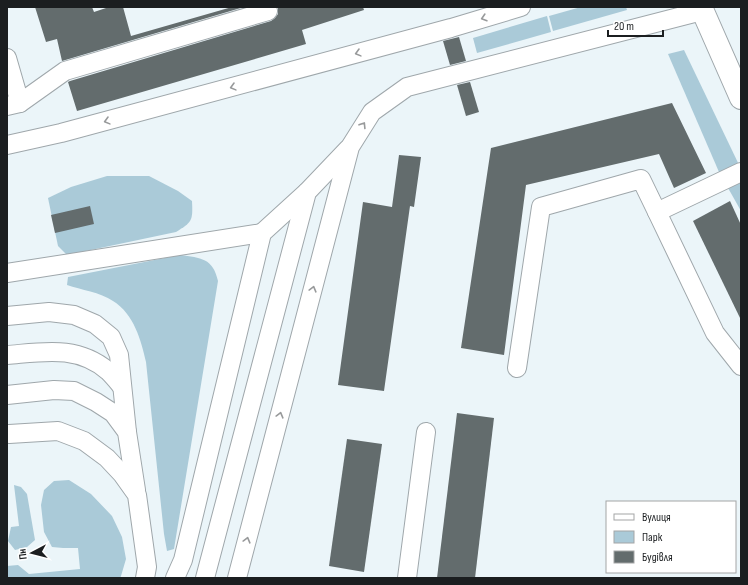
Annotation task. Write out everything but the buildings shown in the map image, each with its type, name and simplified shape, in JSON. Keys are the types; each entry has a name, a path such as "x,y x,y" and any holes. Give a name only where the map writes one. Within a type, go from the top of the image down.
{"main road":[{"path":"702,9 741,98"}],"street":[{"path":"7,145 61,133 451,28 521,7"},
{"path":"7,273 262,233 307,192 350,147 372,112 407,87 702,9"},
{"path":"7,58 13,105 65,71 268,11"},
{"path":"237,578 350,147"},
{"path":"657,212 741,172"},
{"path":"517,368 541,207 641,179 715,334 741,366"},
{"path":"205,578 307,192"},
{"path":"175,578 183,560 262,233"},
{"path":"7,316 49,312 74,315 95,324 111,337 119,355 127,432 148,567 145,578"},
{"path":"7,355 50,351 70,352 90,360 108,372 122,387"},
{"path":"7,395 54,390 74,391 96,402 113,413 127,432"},
{"path":"9,434 58,431 84,441 107,458 122,474 136,495"},
{"path":"407,578 426,432"}],"green space":[{"path":"581,7 626,7 627,10 553,31 549,16"},
{"path":"547,16 551,32 477,53 473,38"},
{"path":"684,50 741,169 741,211 719,172 668,54"},
{"path":"107,176 149,176 178,191 192,201 192,217 185,226 176,232 67,255 58,246 48,198 71,187"},
{"path":"180,255 205,260 213,268 218,281 174,549 167,551 146,362 136,328 126,313 113,301 96,293 67,285 68,277"},
{"path":"69,480 91,494 112,516 122,537 126,559 120,578 7,578 7,566 18,565 29,574 80,569 78,548 52,547 44,532 41,505 44,490 54,481"},
{"path":"14,485 21,487 27,494 35,540 27,547 15,550 8,541 11,527 19,526"}]}
